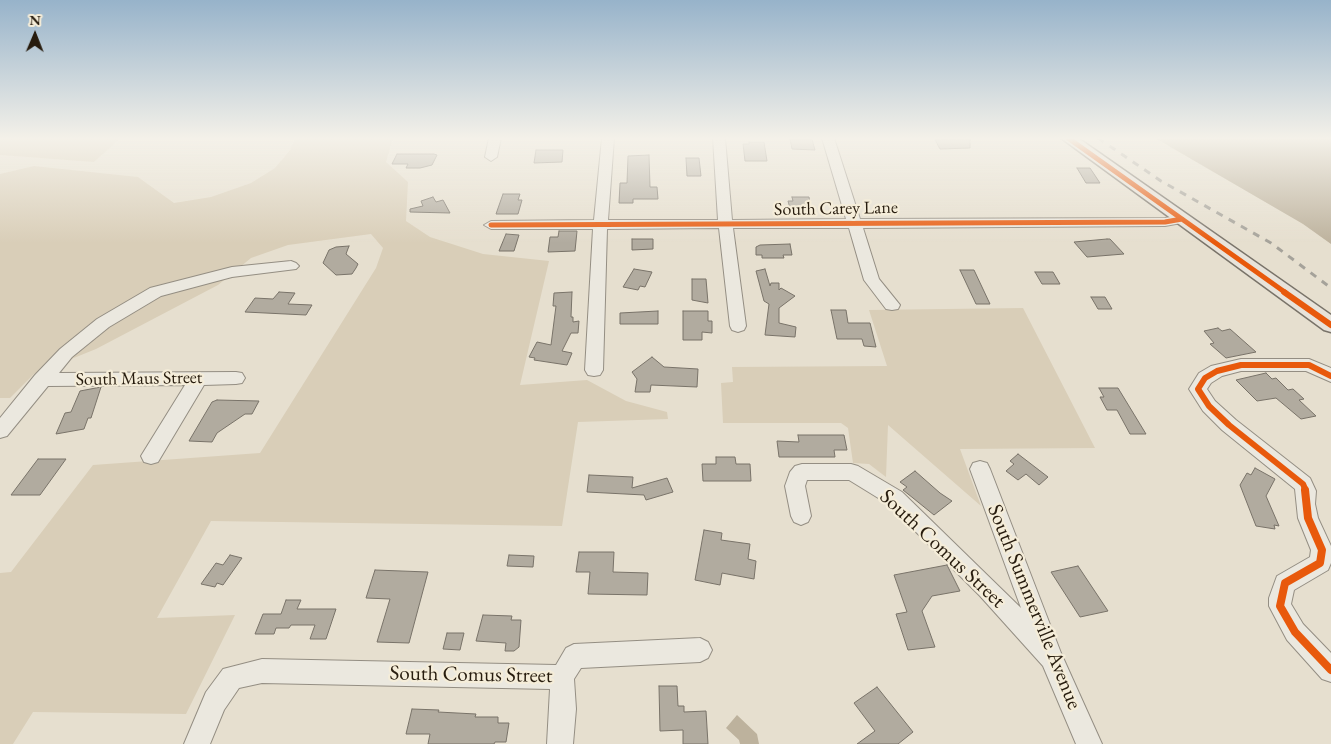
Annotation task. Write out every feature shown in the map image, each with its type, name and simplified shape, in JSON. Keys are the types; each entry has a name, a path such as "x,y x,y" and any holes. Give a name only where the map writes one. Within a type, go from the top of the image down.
{"main road":[{"path":"1117,173 1331,325"}],"street":[{"path":"594,370 605,173"},
{"path":"721,173 725,224 738,326"},
{"path":"839,173 872,280 892,305"},
{"name":"South Carey Lane","path":"491,224 1165,222 1182,218"},
{"path":"0,430 66,353 103,324 156,292 232,272 291,266"},
{"path":"1331,376 1309,365 1241,365 1211,374 1200,384 1198,389 1209,406 1303,484 1306,491 1305,504 1322,550 1320,563 1284,583 1280,606 1295,632 1331,670"},
{"path":"151,456 198,378"},
{"name":"South Maus Street","path":"41,380 236,378"},
{"name":"South Summerville Avenue","path":"980,469 1052,658 1089,744"},
{"name":"South Comus Street","path":"801,516 796,486 797,478 802,472 851,472 867,480 895,498 988,589 1052,658"},
{"name":"South Comus Street","path":"197,744 215,701 232,678 262,670 562,678 574,656 700,650"},
{"path":"560,744 563,709 562,678"}],"shaded area":[{"path":"98,173 138,177 174,203 211,197 251,183 267,173 398,173 408,182 406,221 430,237 483,254 549,261 520,385 587,380 626,401 667,412 668,419 578,422 562,526 211,521 157,618 235,615 186,714 33,712 13,744 0,744 0,573 11,572 93,465 260,453 376,268 383,248 371,234 288,245 251,258 218,285 96,349 34,374 10,398 0,398 0,174"},
{"path":"1215,173 1331,173 1331,244 1303,224"},
{"path":"1023,308 1095,448 960,449 981,506 888,425 886,477 869,464 853,463 848,428 841,423 723,423 721,383 733,382 732,367 887,366 869,310"},
{"path":"737,715 757,734 759,744 740,744 739,740 726,728"}],"building":[{"path":"627,173 650,173 650,187 657,187 658,199 633,199 633,203 619,203 620,183 627,183"},
{"path":"687,173 701,173 701,176 687,176"},
{"path":"1080,173 1093,173 1100,183 1086,183"},
{"path":"503,194 520,194 518,200 522,200 518,214 496,214"},
{"path":"433,197 436,202 443,200 450,213 410,212 410,209 423,206 421,201"},
{"path":"792,197 809,197 811,209 808,209 808,212 791,212 788,201 793,201"},
{"path":"559,231 577,231 575,251 548,252 550,237 558,237"},
{"path":"506,234 519,235 514,251 499,251"},
{"path":"632,239 653,239 653,249 632,250"},
{"path":"1110,239 1124,254 1087,257 1074,242"},
{"path":"790,244 792,255 783,255 784,258 762,258 762,255 756,255 756,247 760,245"},
{"path":"349,246 346,254 358,264 352,274 336,275 323,263 329,250 336,247"},
{"path":"634,269 652,272 645,287 640,286 638,290 623,287"},
{"path":"765,269 770,286 771,283 779,283 779,290 781,288 795,296 779,308 779,323 796,327 795,337 765,335 769,304 764,301 756,271"},
{"path":"960,270 974,270 990,304 976,304"},
{"path":"1035,272 1053,272 1060,284 1042,284"},
{"path":"692,279 706,279 708,303 692,300"},
{"path":"279,292 295,293 288,304 312,305 306,315 245,312 255,298 273,299"},
{"path":"572,292 571,317 573,317 573,322 579,321 578,333 571,333 562,351 572,353 567,365 534,360 535,358 529,357 537,342 551,345 556,306 553,306 554,293"},
{"path":"1091,297 1105,297 1112,309 1098,309"},
{"path":"831,310 846,310 848,323 870,323 876,347 864,346 862,339 837,339"},
{"path":"658,311 658,324 620,324 620,313"},
{"path":"683,311 708,311 708,321 712,321 712,333 702,332 702,340 683,340"},
{"path":"1218,328 1222,331 1230,329 1256,352 1226,358 1210,344 1214,343 1204,331"},
{"path":"652,357 664,367 698,369 697,387 651,385 650,392 635,392 637,379 632,372"},
{"path":"1266,373 1272,379 1276,378 1288,390 1293,389 1304,399 1299,400 1316,416 1301,419 1276,398 1257,401 1236,380"},
{"path":"101,387 91,418 88,418 84,429 56,434 65,413 71,412 80,391"},
{"path":"1099,388 1118,388 1146,434 1130,434 1117,410 1107,410 1100,397 1104,397"},
{"path":"217,400 259,401 252,414 245,414 217,433 212,442 189,441 212,402"},
{"path":"798,435 844,435 847,450 834,450 835,457 779,457 777,441 799,442"},
{"path":"1018,454 1048,477 1039,485 1026,474 1018,480 1006,471 1014,464 1010,461"},
{"path":"716,457 735,457 736,464 750,464 751,481 703,481 702,464 716,464"},
{"path":"38,459 66,459 40,495 11,495"},
{"path":"1255,468 1275,479 1266,496 1279,526 1274,525 1275,529 1256,526 1240,485 1247,473 1251,475"},
{"path":"915,471 952,501 934,515 903,490 907,487 900,482"},
{"path":"589,475 633,477 632,488 667,478 673,492 646,500 644,495 587,492"},
{"path":"704,530 722,533 721,540 750,544 748,559 756,561 754,579 722,573 720,585 695,580"},
{"path":"579,552 614,552 613,572 648,573 647,595 588,594 590,572 576,572"},
{"path":"230,555 242,558 223,585 217,583 215,587 201,584 216,563 223,565"},
{"path":"509,555 534,556 533,567 507,566"},
{"path":"947,565 960,591 932,596 922,611 935,647 908,650 896,614 907,612 894,575"},
{"path":"1078,566 1108,611 1080,617 1051,572"},
{"path":"375,570 428,572 409,643 377,642 390,599 366,598"},
{"path":"286,600 301,600 297,609 336,609 326,639 310,639 315,625 291,625 289,628 276,628 274,634 255,634 263,614 281,614"},
{"path":"483,615 512,616 511,620 521,620 519,647 514,651 505,651 506,643 476,641"},
{"path":"447,633 464,633 460,650 443,649"},
{"path":"659,686 677,686 678,706 684,706 684,712 706,711 708,744 683,744 683,730 660,731"},
{"path":"877,687 913,732 898,744 857,744 875,731 854,703"},
{"path":"412,709 476,714 475,717 498,717 498,723 509,723 506,742 495,742 494,744 428,744 430,734 406,734"}],"railway":[{"path":"1149,173 1271,243 1331,288"}],"cycle path":[{"path":"1117,173 1331,325"},
{"path":"491,225 1165,222 1182,219"},
{"path":"1331,376 1309,365 1241,365 1217,371 1205,378 1198,389 1209,406 1229,425 1303,484 1306,491 1305,504 1308,518 1322,550 1320,563 1285,583 1280,598 1280,606 1295,632 1331,670"}]}
